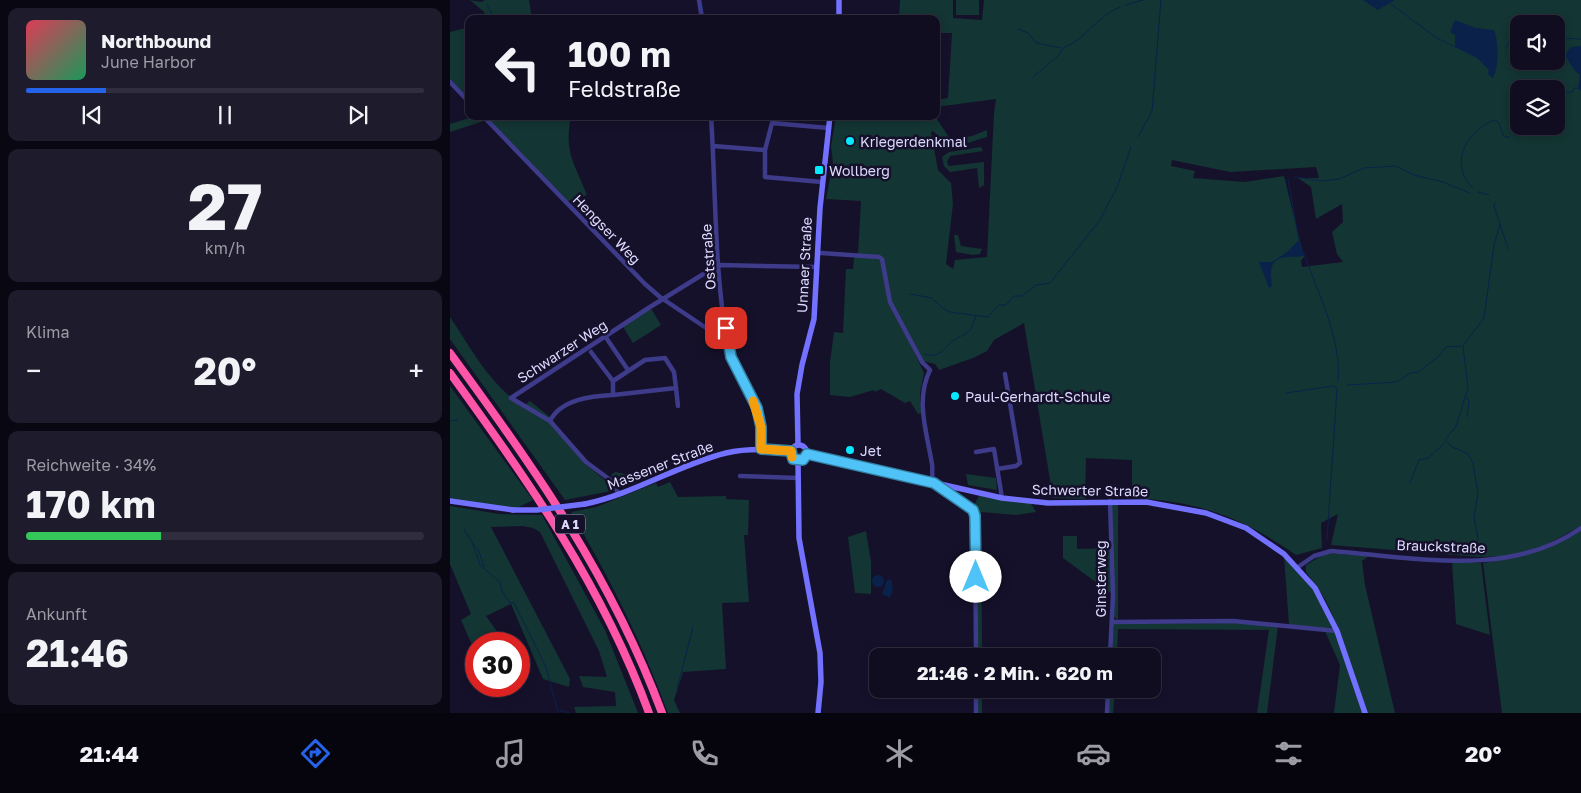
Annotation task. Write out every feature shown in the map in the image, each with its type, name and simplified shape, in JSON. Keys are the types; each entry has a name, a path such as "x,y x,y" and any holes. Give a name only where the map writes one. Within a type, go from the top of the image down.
{"highway":[{"name":"A 1","path":"450,352 525,455 564,514 595,566 632,640 662,713"},
{"name":"A 1","path":"450,373 530,484 584,572 622,648 649,713"}],"main road":[{"path":"839,0 839,15"},
{"name":"Unnaer Straße","path":"798,444 798,394 802,365 814,319 822,182 829,120"},
{"path":"798,444 805,446 807,454 803,460 798,461 793,459 791,451 798,444"},
{"name":"Massener Straße","path":"450,501 513,510 538,510 584,504 619,495 707,458 732,451 761,449 791,451"},
{"name":"Schwerter Straße","path":"807,454 1002,498 1048,503 1110,501 1167,505 1227,520 1263,538 1298,568 1324,602 1337,631 1365,713"},
{"path":"798,461 799,538 820,653 821,682 818,713"}],"street":[{"path":"699,0 701,15"},
{"path":"450,82 465,98"},
{"name":"Hengser Weg","path":"487,120 625,264 664,299 727,342"},
{"name":"Oststraße","path":"711,120 718,265 727,342 739,374 757,408 761,427 761,449"},
{"path":"822,182 765,177 764,150 772,123 828,128"},
{"path":"713,146 764,150"},
{"path":"821,253 879,257 884,262 890,302 922,362 930,370 924,384 922,404 934,483 970,507 975,516 976,648"},
{"path":"664,299 718,265 816,267"},
{"name":"Schwarzer Weg","path":"550,421 511,398 664,299"},
{"path":"608,340 628,370"},
{"path":"591,352 613,381 613,395"},
{"path":"613,381 645,360 665,358 674,372 678,406"},
{"path":"997,469 1016,466 1020,463 1005,374"},
{"path":"619,495 613,482 586,462 550,421 554,415 578,400 591,396 676,388"},
{"path":"976,452 994,449 1002,498"},
{"path":"740,476 798,478"},
{"name":"Ginsterweg","path":"1110,501 1112,622 1110,648"},
{"name":"Brauckstraße","path":"1298,568 1314,556 1331,551 1450,560 1509,558 1545,548 1581,528"},
{"path":"1112,622 1233,622 1337,631"},
{"path":"976,698 976,713"},
{"path":"1107,713 1108,698"}],"green space":[{"path":"470,0 481,2 485,0 529,0 531,15 484,15 484,12"},
{"path":"900,0 953,0 953,18 982,20 984,0 1581,0 1581,526 1544,546 1509,556 1480,557 1331,545 1338,514 1321,523 1322,548 1296,555 1257,530 1219,513 1178,503 1132,498 1132,460 1086,458 1085,499 1053,498 1024,323 994,340 987,351 939,370 935,364 923,361 908,339 924,373 920,393 921,413 918,414 910,401 905,403 881,389 850,397 830,395 830,362 834,332 843,333 846,269 853,269 854,258 858,254 861,201 826,199 833,163 831,146 835,120 938,120 950,139 972,136 987,130 987,137 958,146 943,144 933,131 931,132 938,170 951,183 953,204 946,264 953,269 955,260 987,257 996,99 940,106 940,99 948,98 952,33 940,33 940,15 899,15","holes":["1172,160 1230,172 1316,167 1319,178 1298,178 1311,187 1316,219 1342,204 1343,222 1332,232 1337,254 1343,262 1302,267 1301,261 1304,257 1284,176 1245,182 1193,178 1195,171 1171,166"]},
{"path":"956,0 979,0 979,15 956,15"},
{"path":"465,28 465,98 450,82 450,32"},
{"path":"465,119 487,120 450,132 450,124"},
{"path":"487,120 570,120 570,149 574,165 587,195 565,202"},
{"path":"981,147 983,151 950,156 947,162 949,166 984,162 984,185 979,188 977,168 950,172 944,166 942,157 949,152"},
{"path":"954,235 958,235 961,246 982,249 980,254 973,255 956,252"},
{"path":"650,307 661,325 633,343 622,325"},
{"path":"450,317 482,366 501,388 524,406 530,401 551,418 583,462 613,487 611,491 565,500 450,339"},
{"path":"450,386 533,500 513,510 450,501"},
{"path":"615,472 630,475 640,481 627,485 617,483 611,475"},
{"path":"966,474 996,478 997,490 968,485"},
{"path":"670,482 678,497 726,496 726,499 749,500 748,535 744,535 749,602 722,603 726,669 683,672 674,700 680,713 668,713 624,610 571,512 596,507 656,483 658,487"},
{"path":"980,494 1030,502 1036,512 1016,515 981,512 982,648 978,648 978,513 973,507"},
{"path":"1112,503 1118,503 1118,620 1114,617"},
{"path":"450,506 500,514 542,515 605,630 638,713 576,713 574,707 616,706 615,692 583,687 579,676 607,677 599,651 540,532 523,526 491,527 570,679 569,687 543,679 530,649 530,632 523,632 511,604 486,616 497,632 466,632 461,620 471,614 450,564"},
{"path":"1581,530 1581,713 1502,713 1483,563 1509,559 1546,548"},
{"path":"866,531 871,562 871,594 855,593 848,537"},
{"path":"1063,536 1077,536 1077,549 1109,548 1112,594 1063,558"},
{"path":"1326,553 1369,556 1362,561 1365,585 1395,713 1367,713 1339,630 1325,599 1306,572 1306,565"},
{"path":"1284,556 1314,590 1335,630 1289,625"},
{"path":"1452,561 1481,563 1490,635 1456,624"},
{"path":"1233,623 1278,626 1267,713 1257,713 1269,630 1118,629 1117,648 1112,648 1114,624"},
{"path":"1325,631 1336,631 1364,713 1334,713 1340,665"},
{"path":"978,698 982,698 982,713 978,713"},
{"path":"1109,698 1114,698 1113,713 1108,713"}],"water":[{"path":"1363,0 1395,0 1378,10"},
{"path":"1455,20 1476,28 1494,30 1498,54 1493,78 1488,74 1489,70 1477,58 1455,47 1455,35 1450,32"},
{"path":"1581,46 1581,91 1578,88 1580,75 1574,70 1565,55 1571,47"},
{"path":"1298,241 1301,242 1304,255 1277,260 1272,266 1272,286 1269,288 1259,262 1272,262 1287,252"},
{"path":"878,575 884,581 878,587 872,581"},
{"path":"891,579 893,589 890,598 882,594 887,580"}],"waterway":[{"path":"701,0 704,15"},
{"path":"1126,5 1143,0"},
{"path":"1138,137 1152,111 1161,0"},
{"path":"1391,4 1435,37 1455,47"},
{"path":"487,5 493,15"},
{"path":"1032,78 1059,55 1063,48 1078,39 1104,16 1120,7"},
{"path":"1018,29 1028,33 1036,43 1061,48"},
{"path":"1565,38 1581,39"},
{"path":"1506,48 1510,41"},
{"path":"1565,93 1572,92 1574,88 1578,88"},
{"path":"1473,188 1466,179 1462,169 1461,159 1468,140 1484,125 1494,120 1499,123 1504,137 1509,137"},
{"path":"910,294 932,298 941,307 950,312 988,317 999,305 1006,305 1014,296 1022,296 1036,285 1050,283 1100,220 1117,187 1131,147"},
{"path":"1295,177 1322,181 1339,179 1364,168 1395,166 1414,175 1443,182 1470,193"},
{"path":"1288,179 1299,241"},
{"path":"1478,192 1489,195"},
{"path":"1475,554 1478,539 1474,517 1478,493 1473,463 1467,453 1452,447 1445,440 1456,426 1468,388 1463,346 1484,318 1494,245 1500,224 1494,206 1495,202"},
{"path":"1500,224 1508,249"},
{"path":"1304,254 1333,333 1338,365 1338,381"},
{"path":"924,354 934,355 941,352 954,340 971,329 976,316"},
{"path":"1347,385 1397,382 1410,373 1418,372 1439,356 1446,347 1462,346"},
{"path":"1286,393 1333,386 1337,388 1327,540"},
{"path":"1466,397 1469,401 1467,417"},
{"path":"450,421 458,420"},
{"path":"1410,482 1419,460 1428,458 1446,442"},
{"path":"464,529 472,542 480,565 500,582 502,591 510,603 514,603 546,667 558,713"},
{"path":"473,544 478,549 484,566"},
{"path":"677,689 693,627"},
{"path":"558,710 570,713"}],"slow traffic":[{"path":"753,401 757,408 761,427 761,449 791,451 792,457"}],"place":[{"name":"Kriegerdenkmal","path":"850,141"},
{"name":"Wollberg","path":"819,170"},
{"name":"Paul-Gerhardt-Schule","path":"955,396"},
{"name":"Jet","path":"850,450"}],"route":[{"path":"726,328 731,357 757,408 761,427 761,449 791,451 793,459 798,461 803,460 807,454 934,483 937,487 973,510 975,516 976,577"}]}
